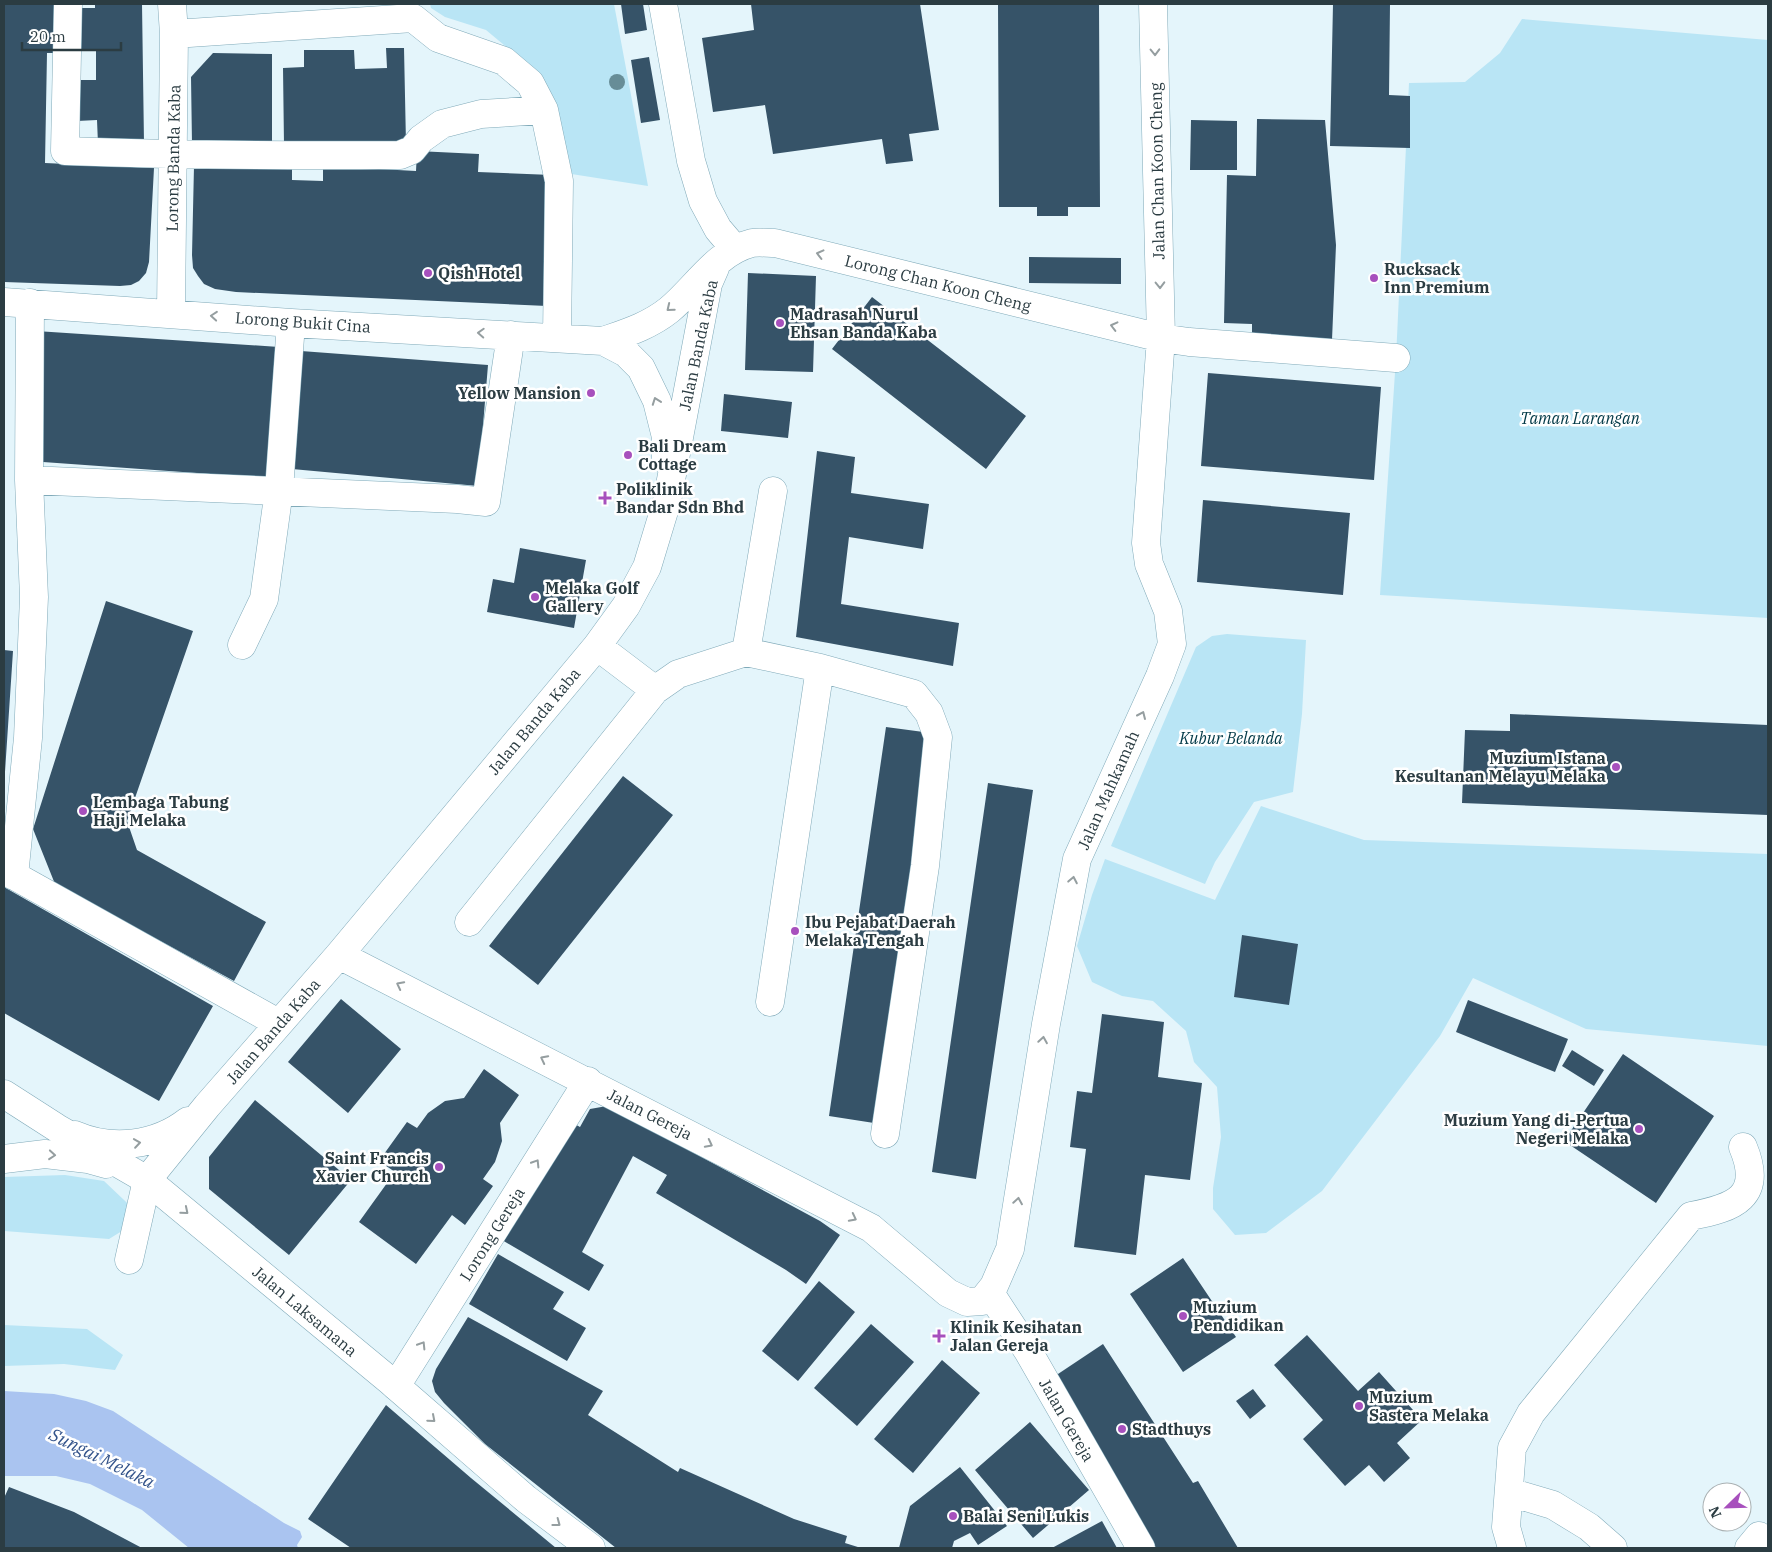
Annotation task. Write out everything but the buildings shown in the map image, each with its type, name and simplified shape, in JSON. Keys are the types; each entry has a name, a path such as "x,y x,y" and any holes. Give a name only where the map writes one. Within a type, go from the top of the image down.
{"street":[{"path":"68,4 65,151 311,156 400,155 412,150 421,138 442,124 481,114 544,110"},
{"name":"Lorong Banda Kaba","path":"171,313 174,34 172,4"},
{"path":"663,4 691,161 703,201 718,229 726,256"},
{"name":"Jalan Chan Koon Cheng","path":"1153,4 1161,338"},
{"path":"174,34 413,11 438,38 504,61 530,83 544,110 560,181 557,338"},
{"name":"Lorong Chan Koon Cheng","path":"726,256 753,243 775,243 1161,338 1189,342 1396,358"},
{"name":"Lorong Bukit Cina","path":"603,341 644,326 668,311 726,256"},
{"name":"Jalan Banda Kaba","path":"139,1176 207,1106 339,955 597,646 626,606 647,567 667,501 708,284 726,256"},
{"path":"17,302 29,480 34,597 28,738 9,873 278,1024"},
{"name":"Lorong Bukit Cina","path":"17,302 291,323 603,341 626,353 641,368 657,401 666,437 667,501"},
{"path":"242,645 264,599 279,490 291,323"},
{"path":"29,480 279,490 486,502 511,335"},
{"name":"Jalan Mahkamah","path":"990,1293 1010,1249 1046,1024 1077,859 1160,676 1172,644 1168,611 1149,564 1146,543 1161,338"},
{"path":"746,652 773,491"},
{"path":"597,646 655,690"},
{"path":"468,922 655,690 678,674 746,652 820,668 914,694 929,713 938,737 925,866 885,1134"},
{"path":"770,1002 820,668"},
{"name":"Jalan Gereja","path":"339,955 588,1081 871,1228 948,1292 962,1300 974,1303 982,1301 990,1293 1028,1351 1141,1548"},
{"name":"Lorong Gereja","path":"396,1386 588,1081"},
{"name":"Jalan Laksamana","path":"4,1094 56,1128 139,1176 396,1386 526,1498 591,1548"},
{"name":"Jalan Banda Kaba","path":"56,1128 86,1140 108,1144 135,1144 156,1139 180,1127 207,1106"},
{"path":"1512,1548 1506,1527 1512,1448 1531,1413 1691,1216 1717,1211 1736,1203 1748,1187 1750,1164 1743,1147"},
{"path":"4,1159 45,1154 88,1159 139,1176 129,1260"},
{"path":"1509,1492 1553,1505 1589,1527 1613,1548"}],"green space":[{"path":"430,4 614,4 648,186 565,173 533,69 486,30 445,17 431,8"},
{"name":"Taman Larangan","path":"1522,19 1768,40 1768,618 1380,595 1396,358 1409,83 1465,82 1500,53"},
{"name":"Kubur Belanda","path":"1227,634 1306,640 1302,714 1293,792 1254,802 1215,862 1205,884 1111,846 1196,647 1212,636"},
{"path":"1261,806 1364,840 1768,854 1768,1046 1586,1029 1473,978 1440,1036 1322,1191 1266,1233 1235,1235 1213,1209 1213,1188 1221,1137 1217,1087 1194,1062 1186,1031 1153,1001 1122,996 1092,982 1077,946 1105,859 1215,900"},
{"path":"65,1175 104,1181 143,1218 109,1239 4,1231 4,1177"},
{"path":"4,1325 87,1329 123,1355 115,1370 64,1364 4,1366"}],"water":[{"name":"Sungai Melaka","path":"4,1391 54,1394 86,1401 113,1411 284,1523 300,1531 302,1537 297,1545 298,1548 189,1548 142,1510 90,1484 56,1476 4,1476"}],"place":[{"name":"Qish Hotel","path":"428,273"},
{"name":"Rucksack Inn Premium","path":"1374,278"},
{"name":"Madrasah Nurul Ehsan Banda Kaba","path":"780,323"},
{"name":"Yellow Mansion","path":"591,393"},
{"name":"Bali Dream Cottage","path":"628,455"},
{"name":"Poliklinik Bandar Sdn Bhd","path":"605,498"},
{"name":"Melaka Golf Gallery","path":"535,597"},
{"name":"Muzium Istana Kesultanan Melayu Melaka","path":"1616,767"},
{"name":"Lembaga Tabung Haji Melaka","path":"83,811"},
{"name":"Ibu Pejabat Daerah Melaka Tengah","path":"795,931"},
{"name":"Muzium Yang di-Pertua Negeri Melaka","path":"1639,1129"},
{"name":"Saint Francis Xavier Church","path":"439,1167"},
{"name":"Muzium Pendidikan","path":"1183,1316"},
{"name":"Klinik Kesihatan Jalan Gereja","path":"939,1336"},
{"name":"Muzium Sastera Melaka","path":"1359,1406"},
{"name":"Stadthuys","path":"1122,1429"},
{"name":"Balai Seni Lukis","path":"953,1516"}]}
